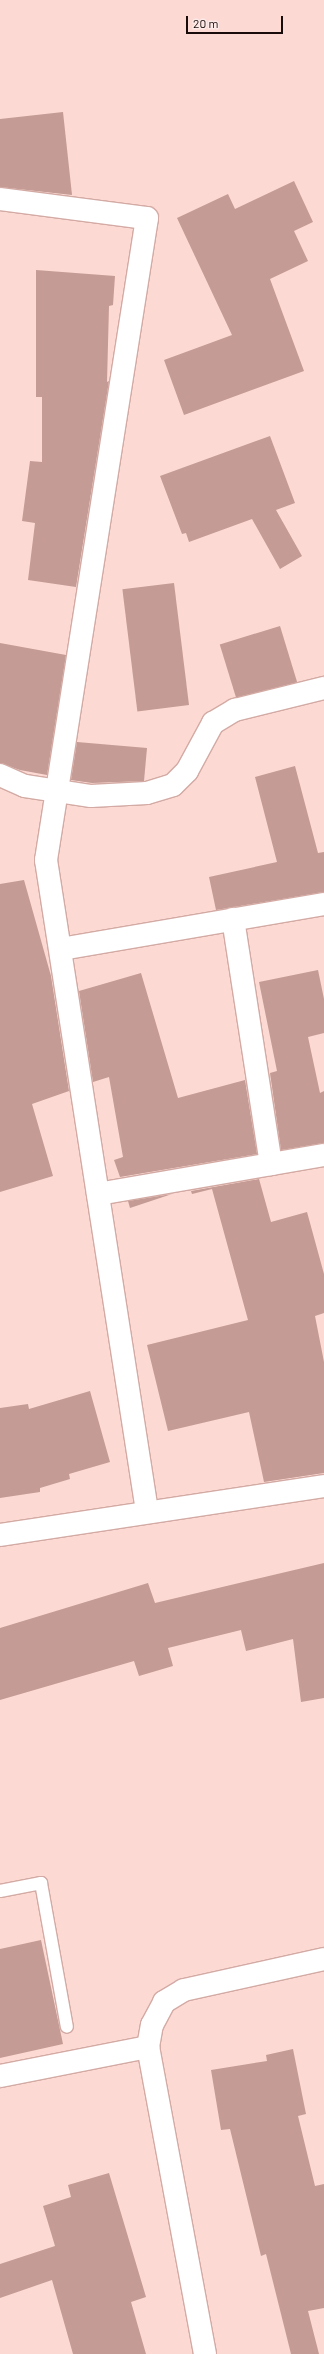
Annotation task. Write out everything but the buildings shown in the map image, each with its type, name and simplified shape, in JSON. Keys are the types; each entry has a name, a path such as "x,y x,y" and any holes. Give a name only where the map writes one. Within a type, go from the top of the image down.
{"street":[{"path":"0,199 147,218 46,860 147,1511"},
{"path":"0,775 26,786 91,796 147,794 173,785 186,771 213,723 235,710 324,688"},
{"path":"61,949 324,904"},
{"path":"233,919 271,1164"},
{"path":"98,1194 324,1155"},
{"path":"0,1534 147,1511 324,1486"},
{"path":"205,2354 148,2048 152,2025 164,2002 184,1990 324,1959"},
{"path":"0,2076 148,2048"}],"lane":[{"path":"0,1891 41,1883 67,2027"}]}
